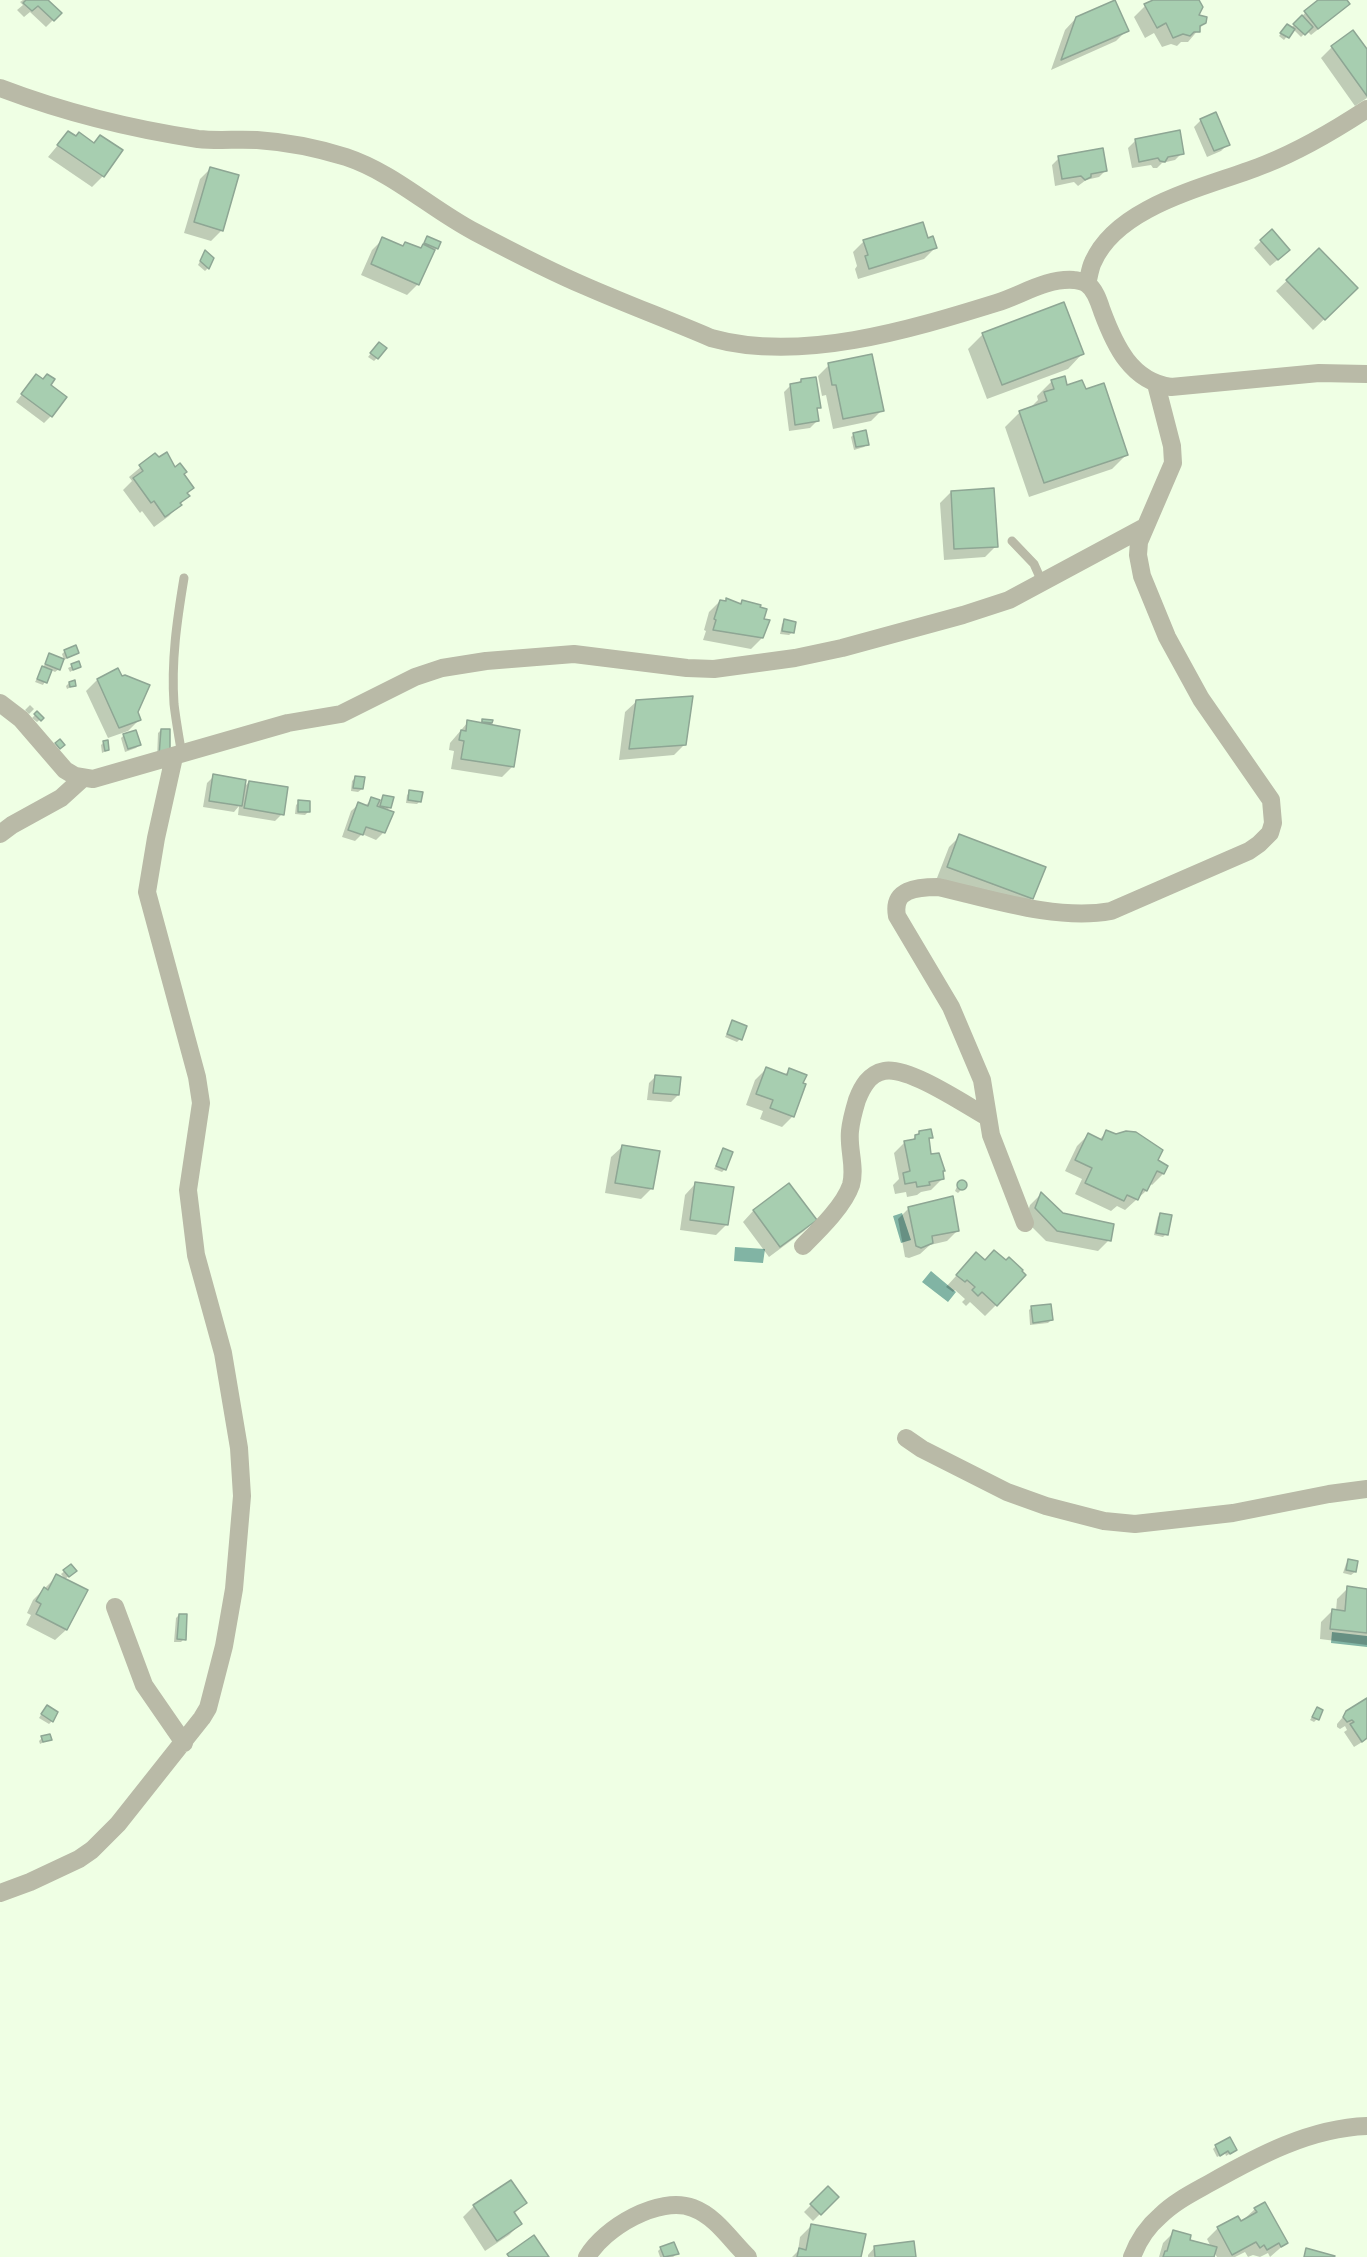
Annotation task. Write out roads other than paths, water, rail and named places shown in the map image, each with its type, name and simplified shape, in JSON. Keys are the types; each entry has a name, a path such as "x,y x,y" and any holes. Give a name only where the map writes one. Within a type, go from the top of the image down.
{"street":[{"path":"0,88 63,109 133,128 201,139 287,144 349,158 402,184 457,223 503,247 584,286 711,338 730,343 789,347 824,345 954,315 1005,300 1056,280 1075,280 1087,284 1096,295 1107,325 1128,363 1143,378 1156,384 1172,387 1320,374 1367,374"},
{"path":"1087,284 1093,262 1099,251 1125,223 1176,196 1296,151 1367,109"},
{"path":"1025,1223 1007,1180 987,1117 982,1080 951,1007 897,916 895,905 900,897 909,891 922,887 938,887 1066,914 1103,912 1126,905 1249,851 1270,833 1273,823 1273,810 1268,794 1201,699 1167,637 1142,576 1138,555 1139,542 1143,528 1173,463 1172,446 1156,384"},
{"path":"0,703 21,720 66,770 83,778 100,778 288,723 341,714 415,677 442,668 536,656 574,654 687,668 714,669 795,658 897,634 1009,600 1143,528"},
{"path":"0,1893 66,1867 92,1850 118,1824 184,1743 208,1708 224,1646 234,1589 242,1496 239,1448 223,1353 196,1255 188,1190 201,1103 197,1077 147,892 156,838 178,756"},
{"path":"0,834 61,798 83,778"},
{"path":"803,1246 849,1190 853,1168 851,1122 860,1092 868,1079 885,1070 914,1076 987,1117"},
{"path":"906,1438 922,1449 1007,1492 1046,1506 1104,1521 1135,1524 1222,1514 1367,1489"},
{"path":"115,1607 144,1684 184,1743"},
{"path":"1132,2257 1144,2233 1160,2215 1179,2200 1244,2164 1314,2135 1342,2128 1367,2126"},
{"path":"586,2257 594,2245 617,2226 653,2209 674,2205 693,2208 716,2222 748,2257"}],"lane":[{"path":"1012,541 1034,564 1042,582"},
{"path":"178,756 173,669 175,631 184,578"}],"water":[{"path":"902,1213 911,1240 901,1243 893,1216"},
{"path":"735,1247 765,1249 763,1263 734,1261"},
{"path":"931,1271 956,1292 948,1302 922,1282"},
{"path":"1332,1632 1367,1636 1367,1647 1331,1643"}]}
